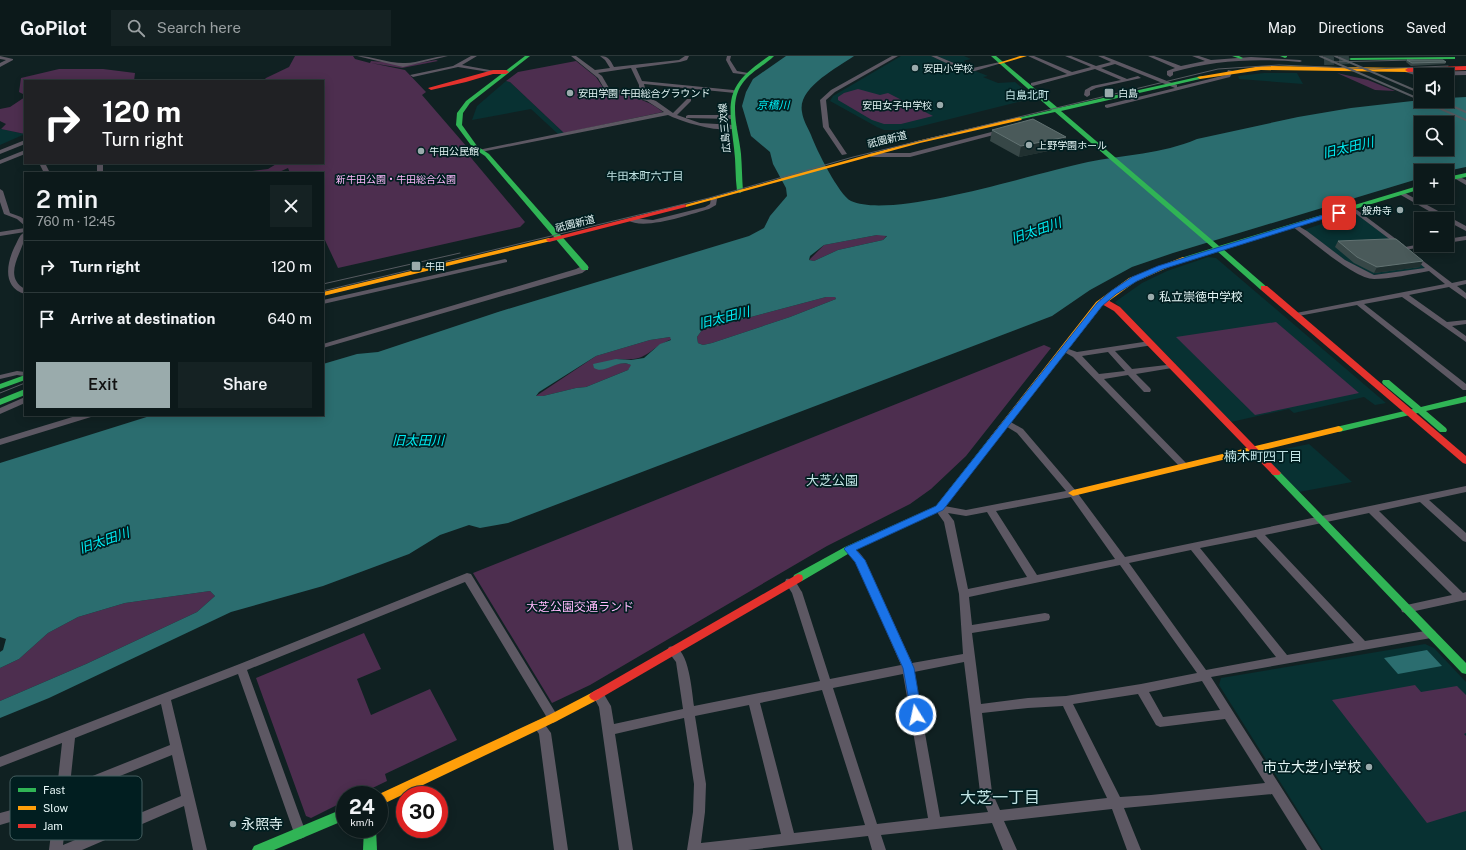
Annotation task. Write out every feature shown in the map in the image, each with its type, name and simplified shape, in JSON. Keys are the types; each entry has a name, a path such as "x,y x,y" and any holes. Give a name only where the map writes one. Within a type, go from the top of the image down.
{"main road":[{"path":"527,56 507,72 507,75 474,103 467,113 467,126 483,146 483,151 547,230 559,238 585,268"},
{"name":"広島三次線","path":"739,187 738,151 731,106 733,92 746,74 772,56"},
{"path":"993,56 1003,60 1033,84 1055,106"},
{"path":"1003,60 1025,56"},
{"path":"1351,59 1379,57 1466,58"},
{"path":"1003,60 1466,461"},
{"name":"祇園新道","path":"832,161 844,154 1055,106 1108,102 1170,79 1222,64 1324,60"},
{"name":"祇園新道","path":"616,213 752,184 832,161 869,155 919,142 1006,126 1087,95 1156,78 1170,79 1286,68 1407,71 1466,68"},
{"path":"431,88 464,81 492,72 507,72"},
{"path":"1456,177 1466,175"},
{"name":"祇園新道","path":"325,298 336,290 473,259 714,199 739,187"},
{"path":"388,796 553,718 598,694 849,549 940,508 1063,349 1103,301 1134,279 1160,267 1219,246 1295,226 1414,189"},
{"name":"祇園新道","path":"547,230 564,226"},
{"path":"1219,246 1306,314 1466,450"},
{"path":"1103,301 1117,309 1466,670"},
{"path":"0,387 24,376"},
{"path":"0,402 24,398"},
{"path":"1073,493 1410,414 1466,399"},
{"path":"259,850 336,818"},
{"path":"370,838 370,850"}],"street":[{"path":"359,56 403,65 446,56"},
{"path":"411,56 428,60"},
{"path":"413,75 457,65 475,56"},
{"path":"573,56 589,70 600,77 607,89 655,102 671,114 710,127 734,127"},
{"path":"602,56 607,59 613,69"},
{"path":"656,56 662,63"},
{"path":"594,72 683,60 687,56"},
{"path":"730,56 728,60 735,72 746,74"},
{"path":"844,154 826,127 823,100 833,90 896,56"},
{"path":"933,56 968,71 1003,60"},
{"path":"1030,56 1072,74"},
{"path":"1067,56 1126,80"},
{"path":"1100,56 1156,78"},
{"path":"1150,56 1180,68"},
{"path":"1194,56 1210,61"},
{"path":"1203,59 1213,56"},
{"path":"1442,56 1452,58"},
{"path":"0,57 11,60 0,65"},
{"path":"1179,87 1170,79 1170,71 1210,61 1237,57 1283,57 1300,61"},
{"path":"1033,84 1117,62"},
{"path":"457,65 492,72"},
{"path":"633,67 641,82 642,88 633,96"},
{"path":"1407,71 1414,73"},
{"path":"1108,102 1124,101 1229,73"},
{"path":"1454,74 1466,73"},
{"path":"1087,95 1088,90 1094,87 1138,78"},
{"path":"641,82 733,92"},
{"path":"483,151 671,114 689,100"},
{"path":"684,118 732,117"},
{"path":"869,155 897,156 928,151 1006,126 1013,129"},
{"path":"0,152 24,142"},
{"path":"919,142 928,151"},
{"path":"0,162 24,152"},
{"path":"1456,177 1466,183"},
{"path":"0,191 7,214 19,218 24,223"},
{"path":"1401,193 1466,229"},
{"path":"1353,209 1466,297"},
{"path":"1295,226 1345,262 1367,275 1374,277 1431,269"},
{"path":"0,234 24,230"},
{"path":"1454,240 1466,238"},
{"path":"22,242 6,268 6,278 13,287 24,292"},
{"path":"1405,249 1414,247"},
{"path":"458,270 473,259"},
{"path":"325,298 505,261"},
{"path":"324,346 585,268"},
{"path":"1296,315 1466,282"},
{"path":"1403,294 1466,340"},
{"path":"1358,303 1466,388"},
{"path":"1444,325 1466,322"},
{"path":"1076,355 1150,343"},
{"path":"1063,349 1076,355 1184,466"},
{"path":"1110,350 1147,390"},
{"path":"1097,377 1172,366"},
{"path":"0,377 17,373 24,376"},
{"path":"0,411 24,399"},
{"path":"0,442 85,416"},
{"path":"1007,423 1020,431 1073,493 1121,559 1204,675 1314,850"},
{"path":"964,594 1121,559 1321,521 1466,489"},
{"path":"940,508 966,514 1073,493"},
{"path":"1422,499 1466,539"},
{"path":"940,508 949,521 964,594 969,658 986,792 1010,850"},
{"path":"990,510 1034,579"},
{"path":"1372,510 1464,596"},
{"path":"1258,533 1362,646"},
{"path":"1192,545 1284,659"},
{"path":"849,549 860,560 908,668 935,824"},
{"path":"0,762 241,668 467,577 553,718"},
{"path":"790,582 797,592 879,850"},
{"path":"1406,609 1464,596"},
{"path":"966,630 1045,617"},
{"path":"975,709 1066,701 1141,689 1284,659 1431,634"},
{"path":"673,650 681,661 700,784 695,850 1116,803 1151,801 1274,788"},
{"path":"609,730 689,712 908,668 969,658"},
{"path":"241,668 300,834"},
{"path":"1141,689 1160,722 1228,714"},
{"path":"598,694 605,706 626,850"},
{"path":"165,697 200,850"},
{"path":"753,699 789,839"},
{"path":"1066,701 1116,803 1134,850"},
{"path":"539,725 545,733 561,850"},
{"path":"64,776 69,734"},
{"path":"111,776 177,748"},
{"path":"142,818 188,799"},
{"path":"0,819 10,815"},
{"path":"55,850 56,840"},
{"path":"67,850 91,840"}],"shaded area":[{"path":"901,56 931,56 969,73 975,71 988,76 983,77 998,83 1015,82 1034,98 914,128 897,130 884,130 877,127 830,101 833,96"},
{"path":"937,56 964,56 971,59 963,61 967,63 958,65"},
{"path":"1264,73 1297,73 1303,84 1239,79 1238,76"},
{"path":"506,81 510,82 564,133 558,134 531,109 472,120 477,106"},
{"path":"0,129 24,134 24,134 0,145"},
{"path":"1353,213 1358,214 1425,267 1424,269 1373,275 1347,262 1304,230"},
{"path":"1208,257 1216,258 1386,403 1375,405 1364,397 1294,413 1289,409 1231,422 1115,302 1142,283 1167,271"},
{"path":"1309,444 1352,482 1299,492 1264,457 1265,453"},
{"name":"市立大芝小学校","path":"1425,644 1434,648 1466,682 1466,850 1323,850 1219,685 1221,678"}],"green space":[{"name":"新牛田公園・牛田総合公園","path":"295,56 353,56 355,59 370,63 371,61 413,64 436,60 438,61 402,68 371,63 405,70 426,92 422,95 467,147 463,148 525,222 520,227 338,268 324,238 324,172 290,172 288,168 279,172 244,172 268,169 276,164 324,164 324,80 264,80 289,67"},
{"name":"安田学園 牛田総合グラウンド","path":"576,61 596,77 604,89 650,103 663,112 564,133 510,82 506,81 518,72"},
{"path":"59,69 103,69 135,73 134,80 24,80 24,94 19,92 21,78"},
{"path":"1337,73 1368,80 1395,91 1375,90"},
{"path":"858,89 880,95 888,93 933,116 901,124 884,124 872,120 838,100 838,97 844,93"},
{"path":"24,98 24,134 1,129 6,124 0,121 0,109 10,107"},
{"path":"877,235 887,235 883,240 838,250 814,261 809,260 824,245"},
{"path":"826,297 835,297 836,299 790,317 712,343 703,345 698,343 697,337 702,330"},
{"path":"1276,322 1359,393 1255,415 1176,337"},
{"path":"670,337 672,339 663,343 642,357 635,359 616,359 605,369 614,364 625,363 632,365 628,370 586,387 543,396 536,396 596,356 650,340"},
{"name":"大芝公園交通ランド","path":"1044,345 1051,348 966,456 931,489 910,504 827,546 590,685 552,703 473,573"},
{"path":"210,591 215,596 197,612 86,664 0,701 0,668 19,659 48,633 78,617 125,603"},
{"path":"364,633 381,669 357,679 371,715 430,689 457,740 385,774 387,781 377,786 336,786 336,806 311,818 306,816 256,678"},
{"path":"1415,685 1421,692 1457,686 1466,695 1466,733 1464,734 1466,736 1466,811 1427,823 1332,700"}],"water":[{"name":"旧太田川","path":"786,56 854,56 812,87 802,103 802,112 804,121 828,171 840,190 851,201 871,205 899,204 931,200 1002,184 1065,167 1157,151 1197,139 1298,117 1351,108 1414,101 1414,108 1454,108 1454,98 1466,97 1466,167 1454,170 1454,164 1414,164 1414,180 1173,253 1132,267 1090,290 1052,316 508,523 480,528 469,525 440,535 409,554 323,586 231,612 49,698 0,718 0,701 86,664 197,612 215,596 210,591 125,603 78,617 48,633 19,659 0,668 0,652 3,650 6,639 0,637 0,463 150,416 324,416 324,364 357,354 378,352 498,312 749,236 764,228 770,216 787,196 786,188 773,164 770,152 751,136 742,106 746,92 753,79","holes":["877,235 887,236 883,240 838,250 814,261 809,260 810,256 824,245","826,297 835,297 836,299 790,317 712,343 703,345 698,343 697,337 702,330","670,337 671,340 660,344 644,358 631,360 616,359 593,364 594,368 603,370 626,363 631,365 628,370 586,387 543,396 536,396 539,392 596,356 650,340"]},
{"path":"1427,650 1442,666 1398,674 1384,658"}],"building":[{"path":"1407,60 1443,60 1446,62 1412,63"},
{"path":"1033,119 1066,137 1021,146 992,130"},
{"path":"1396,239 1423,261 1377,267 1357,257 1338,241"}],"tunnel":[{"path":"1324,60 1351,59"}],"tram line":[{"path":"1331,62 1413,60"},
{"path":"324,291 709,198 853,157 1218,69 1279,65 1374,69 1448,66"},
{"path":"324,284 460,253"},
{"path":"0,393 24,383"}],"railway":[{"path":"1320,56 1414,97"},
{"path":"1335,56 1414,90"},
{"path":"1454,107 1466,112"},
{"path":"1439,108 1466,120"}],"traffic: fast":[{"path":"528,56 468,102 460,113 459,125 475,147 487,155 585,268"},
{"path":"740,191 738,153 733,116 734,94 738,85 746,76 757,66 772,56"},
{"path":"993,56 1264,288"},
{"path":"1234,56 1241,58"},
{"path":"1351,59 1453,58"},
{"path":"1019,119 1200,77"},
{"path":"1454,178 1466,175"},
{"path":"1183,259 1414,189"},
{"path":"0,387 24,377"},
{"path":"1386,382 1443,430"},
{"path":"0,402 24,392"},
{"path":"1339,429 1466,399"},
{"path":"798,578 849,549 939,508 991,442"},
{"path":"1276,473 1466,670"},
{"path":"259,850 336,818"},
{"path":"370,838 370,850"}],"traffic: slow":[{"path":"1000,63 1025,56"},
{"path":"1200,77 1261,68 1408,70"},
{"path":"684,206 919,142 1019,119"},
{"path":"324,294 549,240"},
{"path":"991,442 1099,304 1132,280 1183,259"},
{"path":"1073,493 1339,429"},
{"path":"388,796 553,718 595,696"}],"traffic: jam":[{"path":"1408,70 1466,68"},
{"path":"431,88 464,81 493,72 506,72"},
{"path":"549,240 684,206"},
{"path":"1264,288 1466,461"},
{"path":"1103,301 1117,309 1276,473"},
{"path":"595,696 798,578"}],"place":[{"name":"安田小学校","path":"915,68"},
{"name":"安田学園 牛田総合グラウンド","path":"570,93"},
{"name":"白島","path":"1109,93"},
{"name":"安田女子中学校","path":"940,105"},
{"name":"上野学園ホール","path":"1029,145"},
{"name":"牛田公民館","path":"421,151"},
{"name":"般舟寺","path":"1400,210"},
{"name":"牛田","path":"416,266"},
{"name":"私立崇徳中学校","path":"1151,297"},
{"name":"市立大芝小学校","path":"1369,767"},
{"name":"永照寺","path":"233,824"}],"district":[{"name":"白島北町","path":"1027,95"},
{"name":"牛田本町六丁目","path":"645,176"},
{"name":"楠木町四丁目","path":"1263,456"},
{"name":"大芝公園","path":"832,480"},
{"name":"大芝一丁目","path":"1000,797"}],"route":[{"path":"916,715 908,668 860,560 849,549 940,508 976,464 1099,304 1113,292 1134,279 1160,267 1339,213"}],"water label":[{"name":"京橋川","path":"773,105"}]}
